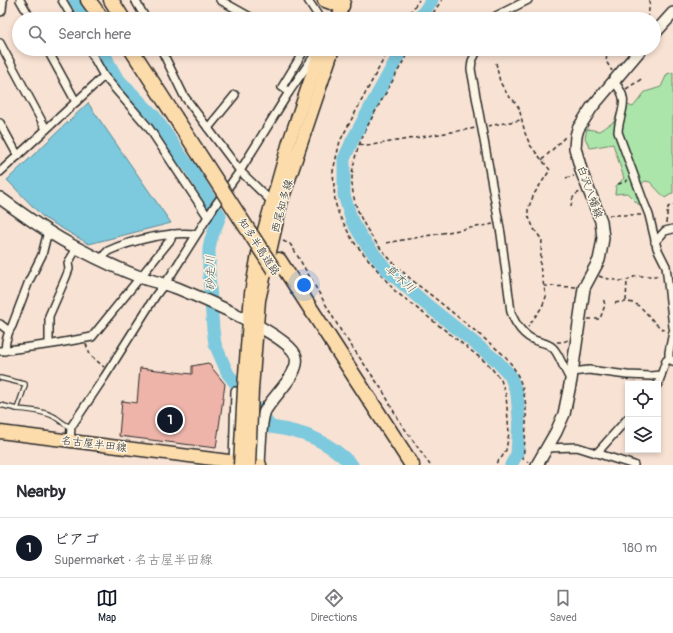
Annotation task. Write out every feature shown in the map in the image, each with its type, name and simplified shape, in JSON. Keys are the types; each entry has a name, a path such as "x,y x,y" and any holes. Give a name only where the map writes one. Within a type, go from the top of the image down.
{"highway":[{"path":"88,0 97,12"},
{"path":"100,0 108,12"},
{"path":"111,0 119,12"},
{"path":"118,0 126,12"},
{"path":"325,0 339,10"},
{"path":"128,56 141,75 158,90"},
{"name":"知多半島道路","path":"136,56 158,90 179,114"},
{"name":"知多半島道路","path":"147,56 179,114 407,463"}],"main road":[{"path":"0,10 1,0"},
{"path":"661,26 673,13"},
{"name":"西尾知多線","path":"235,464 252,324 251,293 259,248 289,142 317,56"},
{"name":"西尾知多線","path":"252,324 260,300 281,203 331,56"},
{"path":"576,136 586,116 636,56"},
{"name":"白沢八幡線","path":"533,464 546,448 556,432 564,414 572,376 584,288 599,260 601,250 602,229 599,216 588,191 575,148 576,136"},
{"path":"0,198 48,231 102,261 140,277 164,284 204,300 277,337 289,346 296,355 297,364 280,392 265,412 262,423 260,465"},
{"name":"西尾知多線","path":"244,389 249,465"},
{"name":"名古屋半田線","path":"0,432 235,464 260,465"}],"street":[{"path":"1,0 9,0"},
{"path":"20,0 27,12"},
{"path":"62,0 69,12"},
{"path":"135,0 143,12"},
{"path":"141,8 145,0"},
{"path":"220,0 241,12"},
{"path":"308,0 316,12"},
{"path":"504,12 528,0"},
{"path":"0,43 46,129"},
{"path":"51,56 76,102"},
{"path":"93,56 104,76 149,128 210,215"},
{"path":"164,56 184,96 240,171 272,202"},
{"path":"289,92 282,87 302,56"},
{"path":"70,441 71,427 196,234 240,171 289,92 315,56"},
{"path":"474,56 471,69 501,234 511,312 515,322 524,332 536,341 546,343 554,349 565,372 572,376 589,370 626,375 651,376 661,374"},
{"path":"0,172 104,76"},
{"path":"616,80 624,105 618,123 618,132 648,213 655,242 666,266 673,327"},
{"path":"208,128 236,95"},
{"path":"0,123 18,156"},
{"path":"655,242 665,231 673,229"},
{"path":"48,231 42,255 29,281 2,351 92,337 171,239 172,234"},
{"path":"102,261 105,254 114,248 145,239 172,234 196,234"},
{"path":"49,344 49,316 69,269 68,263 77,248"},
{"path":"0,324 9,331"},
{"path":"659,381 666,361 671,360 669,352 673,334"},
{"path":"597,453 625,421"},
{"path":"546,448 577,447 634,465"}],"lane":[{"path":"0,378 25,384 17,409"},
{"path":"0,405 36,411 54,417 66,426 71,427"}],"path":[{"path":"411,12 419,0"},
{"path":"434,12 442,0"},
{"path":"649,12 650,0"},
{"path":"385,56 346,127 340,141 333,171 339,216 352,242 395,291 488,364 501,380 506,395 508,433 506,450 502,457 494,465"},
{"path":"406,56 360,144 353,164 352,186 357,210 363,223 383,251 402,272 512,363 521,380 524,392 526,434 523,459 533,464"},
{"path":"606,56 607,64 616,80"},
{"path":"496,63 500,82 509,97 517,104 530,145 550,170 534,194 528,208 528,214 534,229 542,240 540,266 546,297 542,307 524,332"},
{"path":"621,92 628,89 643,78"},
{"path":"360,144 366,146 522,120"},
{"path":"542,160 567,136 576,136"},
{"path":"618,184 627,181 632,168"},
{"path":"571,207 573,196 576,193 588,191"},
{"path":"665,231 668,207 673,205"},
{"path":"599,216 628,216 648,213"},
{"path":"386,243 498,223"},
{"path":"273,238 290,244 294,248 341,331 383,391 398,419 430,465"},
{"path":"593,272 604,278 620,281 636,276 668,276"},
{"path":"626,301 627,280"},
{"path":"544,286 584,288"},
{"path":"579,318 600,320 605,305 603,298"},
{"path":"615,303 626,301 639,305 650,315 655,323 673,334"},
{"path":"83,338 90,355 108,371"},
{"path":"546,343 550,341 559,343 576,339"}],"green space":[{"path":"673,72 673,193 665,198 650,182 645,181 636,189 645,211 627,193 615,194 616,186 624,178 613,144 590,148 585,138 587,129 599,131 614,122 621,103 633,107 645,92 661,87 667,74"}],"water":[{"path":"88,103 171,223 89,244 44,218 7,180"}],"building":[{"path":"208,363 225,384 216,448 119,436 122,401 137,403 140,368 192,374 192,366"}],"waterway":[{"name":"砂走川","path":"75,0 83,12"},
{"name":"草木川","path":"424,12 432,0"},
{"name":"砂走川","path":"106,56 117,78 155,117 191,169 220,216 211,239 209,249 209,273 215,344 228,374 271,427 315,438 334,449 352,465"},
{"name":"草木川","path":"398,56 353,139 344,159 344,195 352,221 364,241 386,269 426,304 496,360 510,375 517,394 519,419 517,454 511,465"}],"place":[{"name":"ピアゴ","path":"170,420"}]}
